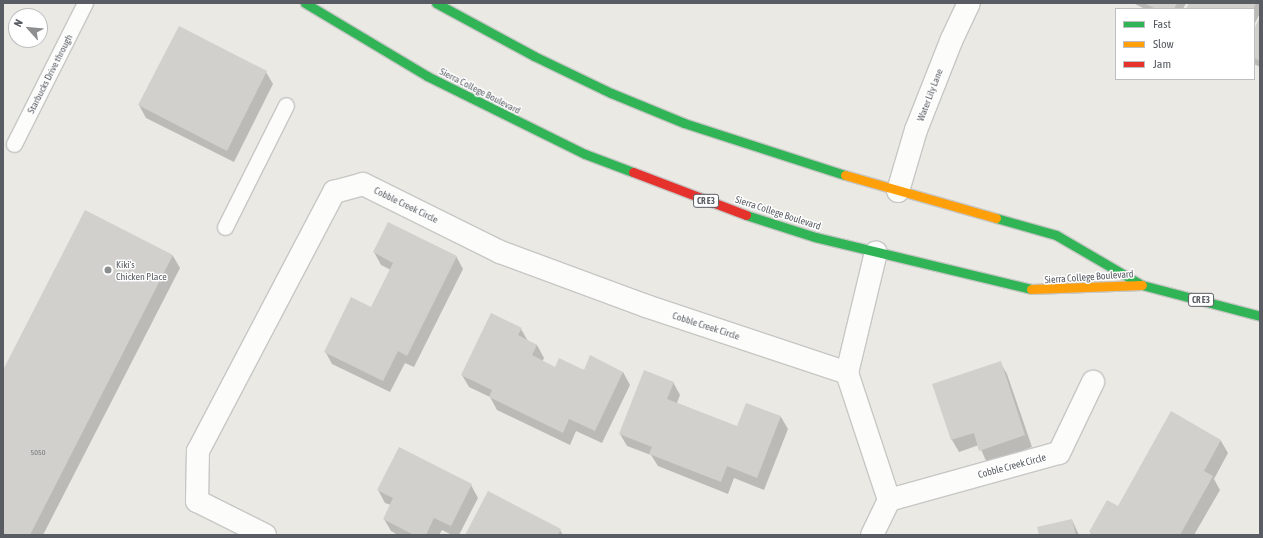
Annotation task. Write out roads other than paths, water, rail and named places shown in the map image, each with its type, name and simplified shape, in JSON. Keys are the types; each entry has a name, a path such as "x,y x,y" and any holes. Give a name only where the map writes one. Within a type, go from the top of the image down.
{"main road":[{"name":"Sierra College Boulevard","path":"304,3 427,76 585,154 745,215 815,237 1038,291 1142,285"},
{"name":"Sierra College Boulevard","path":"436,3 534,56 611,93 684,123 767,152 898,191 1056,235 1142,285 1260,316"}],"street":[{"name":"Water Lily Lane","path":"898,191 921,117 951,41 969,3"},
{"name":"Cobble Creek Circle","path":"265,535 197,501 198,451 334,192 364,184 500,252 646,306 847,373"},
{"path":"872,535 889,500 847,373 876,252"},
{"name":"Cobble Creek Circle","path":"889,500 1059,453 1093,382"}],"lane":[{"name":"Starbucks Drive through","path":"14,144 85,3"},
{"path":"225,227 286,104"}],"place":[{"name":"Kiki's Chicken Place","path":"108,270"}]}
